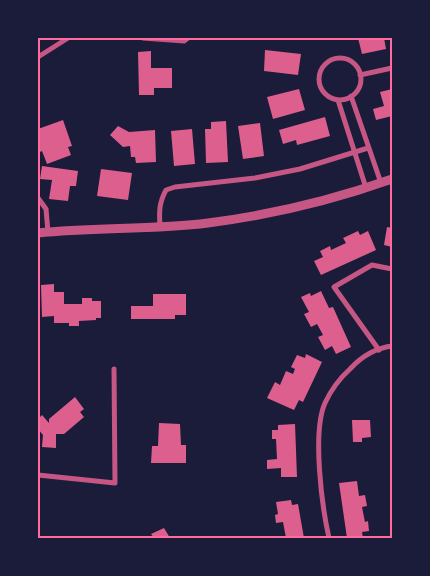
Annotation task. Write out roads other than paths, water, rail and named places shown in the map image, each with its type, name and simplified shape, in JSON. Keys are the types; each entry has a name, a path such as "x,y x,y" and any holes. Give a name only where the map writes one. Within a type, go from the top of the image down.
{"street":[{"path":"38,57 68,38"},
{"path":"143,38 184,41 188,38"},
{"path":"346,58 357,66 360,75 360,86 352,96 338,100 331,98 321,88 319,74 326,63 332,59 346,58"},
{"path":"360,75 392,68"},
{"path":"352,96 381,183"},
{"path":"338,100 366,188"},
{"path":"160,226 159,209 161,199 166,190 175,187 255,178 300,169 368,148"},
{"path":"38,233 207,223 323,201 392,179"},
{"path":"38,198 46,209 48,232"},
{"path":"379,350 334,287 372,265 392,269"},
{"path":"329,538 324,517 319,462 320,422 325,404 339,381 357,361 369,353 392,346"},
{"path":"38,475 115,483 114,369"}]}
